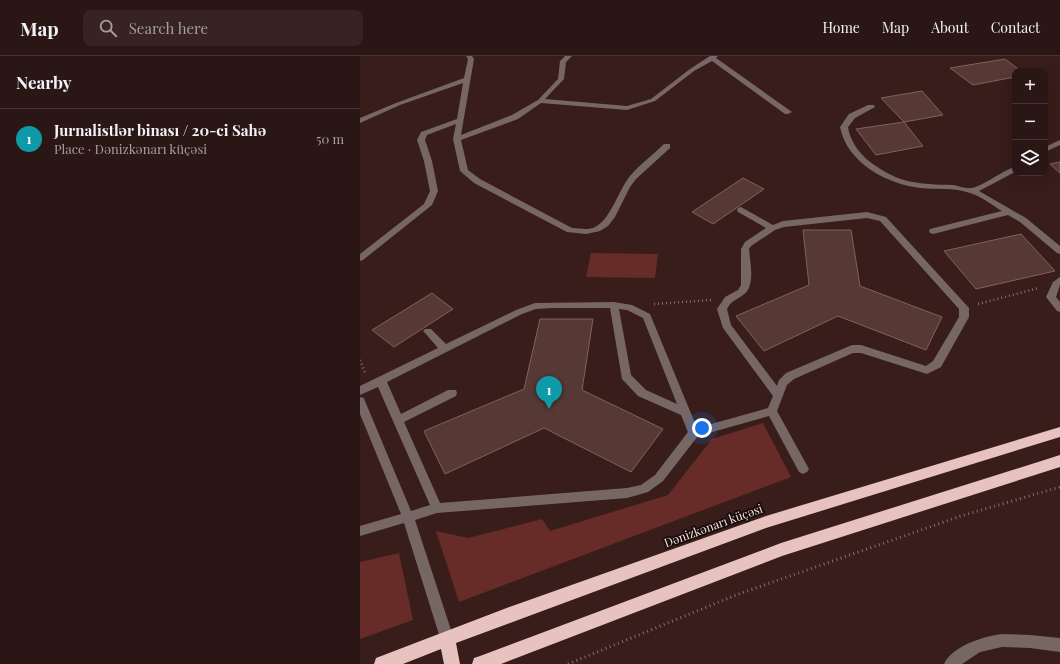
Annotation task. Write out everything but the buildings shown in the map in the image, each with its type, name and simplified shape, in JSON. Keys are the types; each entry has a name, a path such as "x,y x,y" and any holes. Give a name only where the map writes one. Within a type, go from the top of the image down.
{"highway":[{"name":"Dənizkənarı küçəsi","path":"382,664 766,522 1060,432"},
{"path":"480,664 781,550 1060,461"},
{"path":"447,639 452,664"}],"street":[{"path":"469,56 470,59 457,139 464,171 477,181 570,230 579,232 590,231 606,225 625,187 633,177 668,146"},
{"path":"457,139 515,117 540,101 561,79 563,61 569,56"},
{"path":"540,101 626,108 652,100 692,70 713,57 788,112"},
{"path":"360,121 398,104 467,79"},
{"path":"871,107 852,116 844,127 846,138 861,158 883,175 898,181 920,186 959,188 973,191 1023,220 1049,240 1060,251"},
{"path":"360,258 428,205 434,191 428,161 421,140 424,134 460,120"},
{"path":"1048,148 1060,142"},
{"path":"973,191 1012,172"},
{"path":"741,210 772,228"},
{"path":"933,231 1008,212"},
{"path":"772,411 778,396 783,383 790,376 852,348 861,349 927,370 937,364 964,317 964,308 883,219 875,216 867,216 783,224 772,228 748,244 745,249 746,285 741,292 728,299 722,309 726,326 778,396"},
{"path":"1049,240 1060,238"},
{"path":"1058,282 1051,297 1060,309"},
{"path":"614,305 626,376 642,393 686,412"},
{"path":"360,391 519,312 535,306 614,305 629,307 646,316 694,433"},
{"path":"428,331 444,349"},
{"path":"381,381 437,508"},
{"path":"398,420 452,393"},
{"path":"360,401 408,517 447,639"},
{"path":"360,531 437,508 627,493 644,489 659,478 694,433 772,411"},
{"path":"772,411 803,468"},
{"path":"951,664 963,653 986,643 1008,639 1060,645"}],"path":[{"path":"964,308 1058,282"},
{"path":"629,307 728,299"},
{"path":"568,664 744,592 961,516 1060,487"}],"shaded area":[{"path":"591,253 658,254 655,278 586,277"},
{"path":"763,423 791,477 459,602 436,531 468,538 542,519 550,531 668,495 712,439"},
{"path":"399,553 413,620 360,639 360,562"}],"place":[{"name":"Jurnalistlər binası / 20-ci Sahə","path":"549,409"}]}
